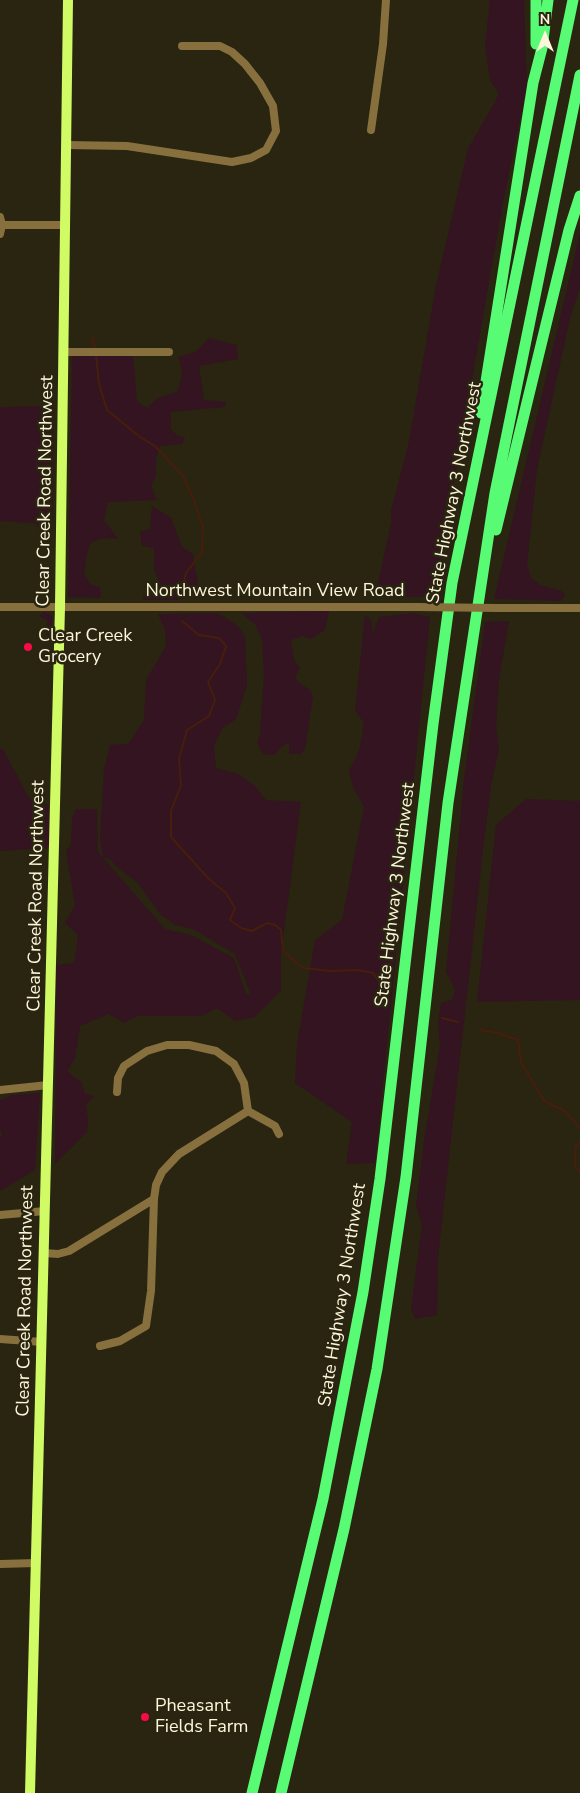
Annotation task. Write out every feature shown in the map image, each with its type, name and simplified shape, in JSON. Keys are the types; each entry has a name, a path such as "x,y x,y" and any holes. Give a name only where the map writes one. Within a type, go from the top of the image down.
{"highway":[{"path":"462,529 533,83 537,31 536,0"},
{"path":"533,83 542,48 548,0"},
{"name":"State Highway 3 Northwest","path":"252,1793 324,1499 363,1292 382,1160 433,724 452,583 462,529 506,331 573,0"},
{"path":"280,1793 344,1528 380,1351 406,1177 448,802 478,600 495,493 580,75"},
{"path":"478,600 580,196"},
{"path":"566,250 580,214"}],"main road":[{"name":"Clear Creek Road Northwest","path":"30,1793 60,607 68,0"}],"street":[{"path":"371,130 383,44 386,0"},
{"path":"66,145 155,149 232,162 251,158 266,150 276,130 274,106 260,82 232,52 220,46 182,46"},
{"path":"0,234 1,221 64,225"},
{"path":"64,352 169,352"},
{"name":"Northwest Mountain View Road","path":"0,607 580,608"},
{"path":"117,1092 118,1078 124,1066 146,1051 167,1044 189,1044 216,1051 234,1064 244,1084 248,1111"},
{"path":"0,1090 48,1085"},
{"path":"248,1111 275,1126 279,1134"},
{"path":"100,1346 120,1341 146,1326 151,1291 154,1199 156,1185 162,1172 179,1154 248,1111"},
{"path":"44,1253 58,1254 69,1251 154,1199"},
{"path":"0,1215 45,1211"},
{"path":"0,1339 42,1342"},
{"path":"0,1564 36,1564"}],"shaded area":[{"path":"490,0 524,0 527,87 503,202 434,597 375,597 391,523 391,511 409,441 436,285 468,149 499,94 490,80 485,46"},
{"path":"580,233 580,288 571,314 537,469 527,564 531,578 540,585 562,591 565,595 561,601 494,599"},
{"path":"209,338 237,345 238,359 199,366 204,400 226,402 225,407 171,412 171,430 178,436 185,437 182,444 160,446 156,459 156,476 151,486 157,500 108,502 104,520 118,539 104,538 91,542 84,574 90,584 99,587 100,598 68,597 72,355 133,356 137,401 147,408 158,398 178,391 182,374 179,357 197,351"},
{"path":"54,406 53,510 50,543 35,523 0,521 0,407"},
{"path":"152,506 171,518 182,547 193,554 198,585 193,596 176,600 143,600 143,595 158,586 159,581 154,569 154,548 142,546 140,532 150,529"},
{"path":"329,611 325,630 310,639 303,636 291,640 294,660 300,668 295,677 299,683 310,690 313,696 305,749 301,754 289,754 289,742 281,747 275,755 263,755 257,742 260,734 264,676 262,639 255,624 241,613"},
{"path":"44,612 51,615 52,619 52,633 47,636 47,620 39,616"},
{"path":"218,613 238,626 245,637 247,685 236,719 223,728 214,746 216,768 238,774 255,786 266,800 301,802 281,954 281,991 255,1017 235,1021 217,1008 202,1016 138,1016 124,1023 109,1014 80,1026 75,1058 67,1071 82,1083 85,1094 95,1096 86,1104 87,1132 55,1164 56,965 74,963 78,935 65,923 75,905 66,851 71,845 72,818 76,809 97,809 98,852 165,929 191,935 234,958 246,994 251,995 235,954 193,929 175,925 160,914 137,882 118,868 110,859 103,857 100,838 104,769 110,745 128,744 144,720 146,680 166,646 165,630 158,614"},
{"path":"413,613 430,617 375,1163 346,1164 352,1122 295,1083 297,1044 315,940 342,920 364,807 353,787 349,771 359,751 364,723 355,710 365,615 371,620 373,633 379,617"},
{"path":"509,621 499,680 496,726 499,748 491,786 484,841 438,1258 437,1315 415,1319 411,1309 422,1225 416,1206 425,1134 440,1044 438,1024 441,1003 452,1000 455,990 446,972 464,779 485,622"},
{"path":"0,749 3,749 29,798 49,805 49,848 0,851"},
{"path":"526,799 580,801 580,1000 477,1002 496,825"},
{"path":"40,1093 35,1170 0,1191 0,1139 2,1134 0,1130 0,1100 12,1095"}],"waterway":[{"path":"92,337 95,348"},
{"path":"96,355 99,384 107,410 140,437 155,446 183,476 194,500 203,527 202,552 186,573 181,595"},
{"path":"182,621 199,635 219,638 226,646 220,664 208,682 215,700 209,716 187,730 179,759 181,785 171,811 171,837 209,879 226,893 235,908 230,920 241,928 252,931 267,923 275,925 281,930 283,951 303,968 331,971 358,970 373,973 382,986 380,996 384,1000"},
{"path":"442,1018 458,1022"},
{"path":"480,1030 498,1033 518,1040 521,1062 544,1101 565,1111 580,1128"},
{"path":"580,1143 576,1145 575,1166 580,1172"}],"place":[{"name":"Clear Creek Grocery","path":"28,647"},
{"name":"Pheasant Fields Farm","path":"145,1717"}]}
